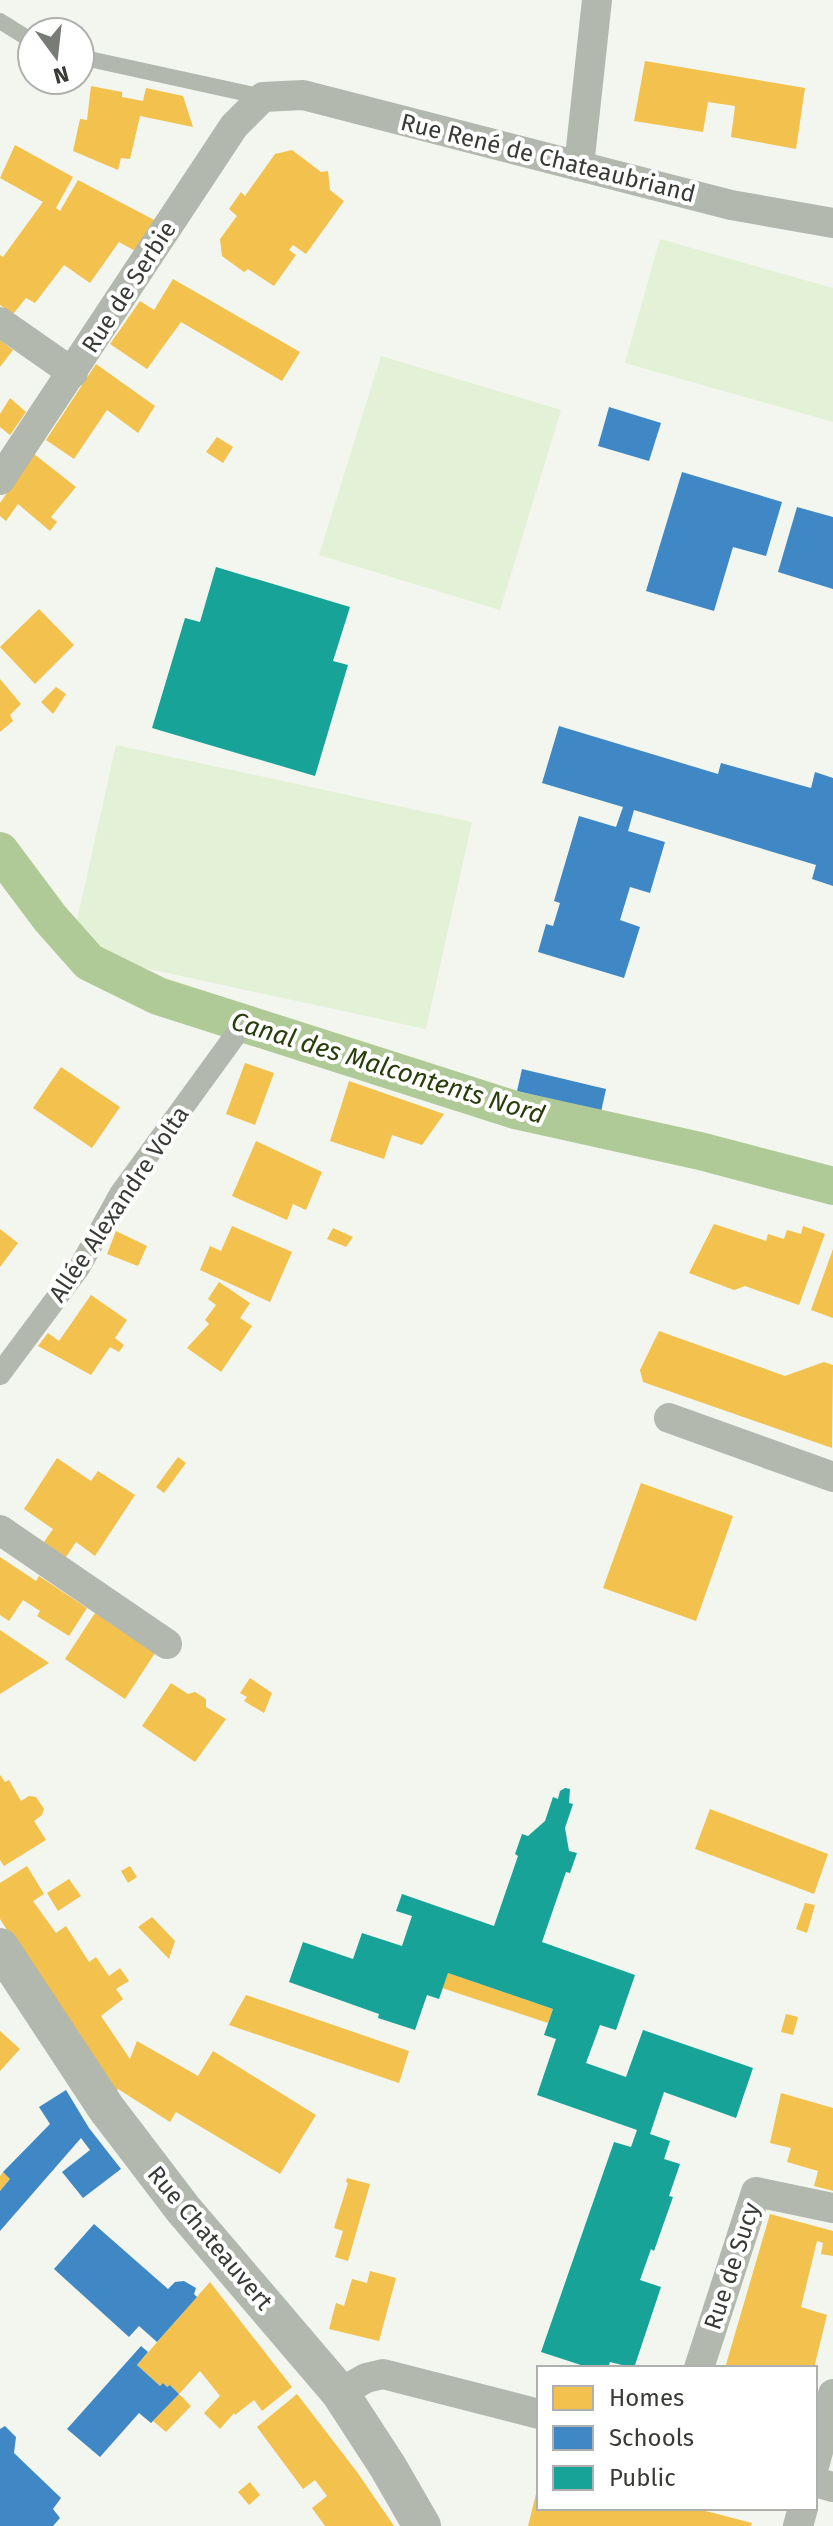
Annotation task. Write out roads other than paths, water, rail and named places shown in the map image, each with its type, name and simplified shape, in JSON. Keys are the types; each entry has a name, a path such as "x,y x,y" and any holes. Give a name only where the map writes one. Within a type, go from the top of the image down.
{"street":[{"path":"579,166 597,0"},
{"name":"Rue René de Chateaubriand","path":"263,97 303,95 731,205 833,223"},
{"name":"Rue de Serbie","path":"0,480 234,126 263,97"},
{"path":"0,322 73,373"},
{"name":"Allée Alexandre Volta","path":"0,1374 79,1268 120,1194 237,1033"},
{"path":"669,1418 833,1477"},
{"path":"0,1530 167,1644"},
{"name":"Rue Chateauvert","path":"0,1947 106,2108 164,2184 340,2393 422,2526"},
{"name":"Rue de Sucy","path":"700,2366 756,2192 833,2208"},
{"path":"340,2393 366,2378 383,2374 537,2413"},
{"path":"817,2455 833,2394"}],"lane":[{"path":"96,60 263,97"}],"waterway":[{"name":"Canal des Malcontents Nord","path":"0,851 50,918 89,962 158,996 515,1110 700,1151 833,1186"}]}
